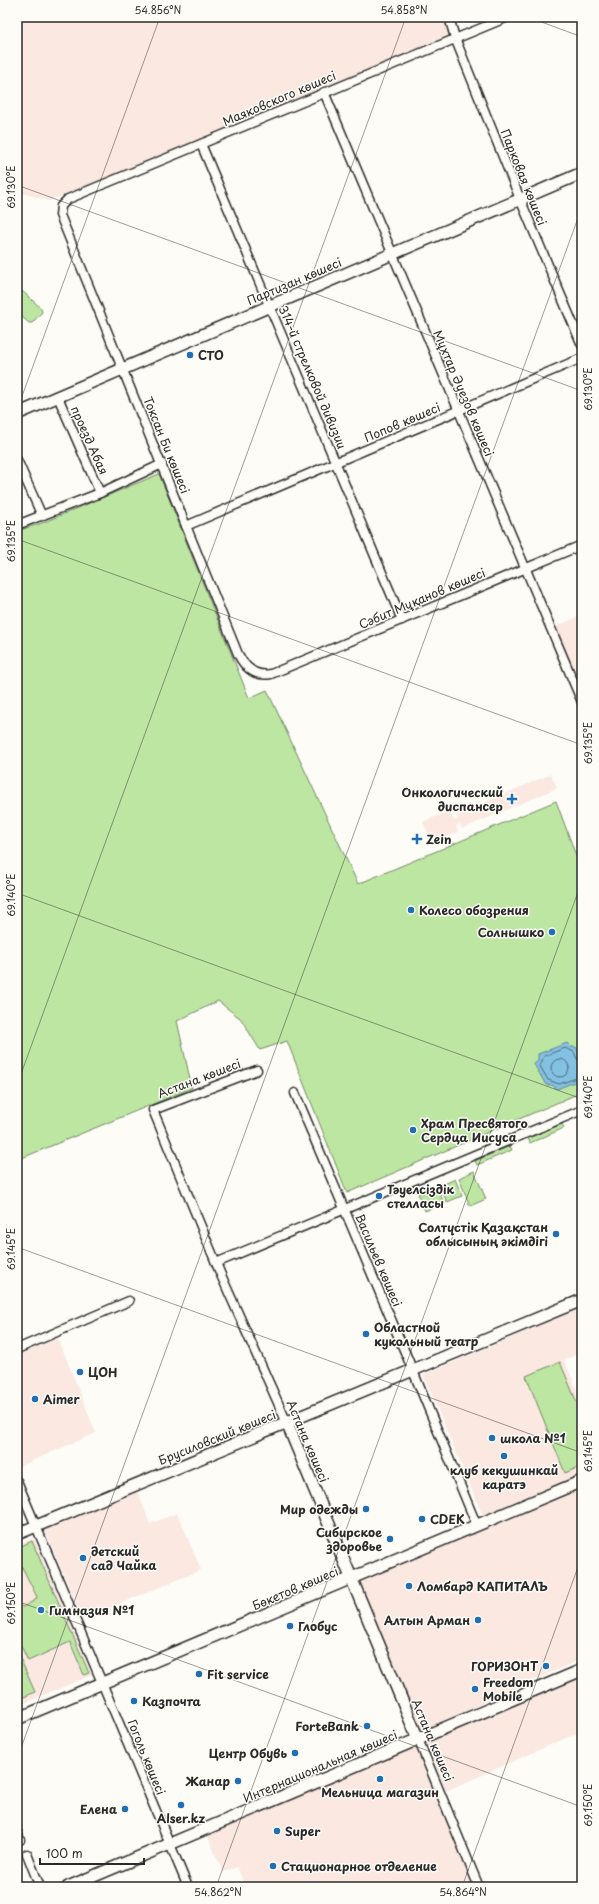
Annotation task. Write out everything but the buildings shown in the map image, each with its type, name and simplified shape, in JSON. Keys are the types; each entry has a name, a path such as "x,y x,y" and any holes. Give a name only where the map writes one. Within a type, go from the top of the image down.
{"main road":[{"name":"Партизан көшесі","path":"17,414 582,173"},
{"name":"Брусиловский көшесі","path":"17,1534 582,1300"},
{"name":"Астана көшесі","path":"287,1423 418,1738"},
{"name":"Бөкетов көшесі","path":"17,1719 582,1481"},
{"name":"Интернациональная көшесі","path":"68,1887 169,1843 582,1670"}],"street":[{"name":"Парковая көшесі","path":"450,17 456,38 520,199 582,345"},
{"name":"Маяковского көшесі","path":"61,206 68,199 508,17"},
{"name":"Мұхтар Әуезов көшесі","path":"324,92 582,702"},
{"name":"314-й стрелковой дивизии","path":"201,144 402,620"},
{"name":"Токсан Би көшесі","path":"61,206 60,215 241,660 255,673 262,675 271,674"},
{"name":"Попов көшесі","path":"186,526 582,358"},
{"name":"проезд Абая","path":"58,397 100,493"},
{"path":"17,460 42,516"},
{"path":"17,525 100,493 162,464"},
{"name":"Сәбит Мұқанов көшесі","path":"271,674 582,545"},
{"name":"Астана көшесі","path":"257,1070 153,1110 216,1263 287,1423"},
{"name":"Васильев көшесі","path":"295,1094 477,1526"},
{"path":"216,1263 582,1110"},
{"path":"17,1349 129,1301"},
{"name":"Гоголь көшесі","path":"17,1481 188,1887"},
{"name":"Астана көшесі","path":"418,1738 480,1887"},
{"path":"17,1832 20,1840"},
{"path":"27,1854 40,1887"}],"shaded area":[{"path":"17,17 445,17 450,36 49,201 17,191"},
{"path":"582,615 582,691 555,627"},
{"name":"Онкологический диспансер","path":"551,774 557,788 462,829 460,824 456,826 458,832 433,843 423,822 449,811 454,821 458,819 456,815"},
{"path":"582,1308 582,1352 564,1360 582,1401 582,1474 483,1516 423,1375"},
{"path":"58,1338 96,1433 18,1467 17,1355"},
{"name":"Алтын Арман","path":"582,1486 582,1659 420,1731 359,1581"},
{"path":"137,1490 150,1524 177,1513 201,1570 83,1619 44,1528"},
{"name":"Гимназия №1","path":"34,1538 92,1675 17,1706 17,1545"},
{"path":"582,1674 582,1731 446,1791 426,1743"},
{"path":"416,1746 475,1887 246,1887 237,1867 223,1872 207,1835"}],"green space":[{"path":"18,291 22,291 41,308 42,312 32,323 29,323 17,313"},
{"path":"159,474 249,698 267,690 358,884 556,801 582,872 582,1092 347,1193 287,1041 260,1050 241,1019 218,1001 177,1021 192,1088 17,1160 17,531 42,523"},
{"path":"562,1124 564,1128 530,1143 528,1138"},
{"path":"510,1146 512,1150 477,1165 475,1161"},
{"path":"474,1171 486,1199 470,1206 459,1178"},
{"path":"455,1179 462,1196 447,1202 440,1186"},
{"path":"437,1187 444,1203 425,1211 418,1194"},
{"path":"560,1362 582,1415 582,1466 565,1473 526,1376"},
{"path":"32,1541 89,1673 84,1675 70,1642 28,1661 17,1637 17,1601 19,1605 23,1607 35,1600 37,1597 21,1565 17,1564 17,1548"},
{"path":"20,1658 35,1692 17,1700 17,1659"}],"water":[{"path":"567,1043 571,1047 576,1047 582,1060 582,1079 557,1089 552,1085 546,1085 534,1064 538,1061 538,1054"}],"place":[{"name":"СТО","path":"190,355"},
{"name":"Онкологический диспансер","path":"512,799"},
{"name":"Zein","path":"417,839"},
{"name":"Колесо обозрения","path":"411,910"},
{"name":"Солнышко","path":"552,932"},
{"name":"Храм Пресвятого Сердца Иисуса","path":"413,1130"},
{"name":"Тәуелсіздік стелласы","path":"379,1196"},
{"name":"Солтүстік Қазақстан облысының әкімдігі","path":"556,1234"},
{"name":"Областной кукольный театр","path":"366,1334"},
{"name":"ЦОН","path":"80,1372"},
{"name":"Aimer","path":"35,1399"},
{"name":"школа №1","path":"492,1438"},
{"name":"клуб кекушинкай каратэ","path":"504,1456"},
{"name":"Мир одежды","path":"366,1509"},
{"name":"CDEK","path":"422,1519"},
{"name":"Сибирское здоровье","path":"390,1539"},
{"name":"детский сад Чайка","path":"83,1558"},
{"name":"Ломбард КАПИТАЛЪ","path":"409,1586"},
{"name":"Гимназия №1","path":"41,1610"},
{"name":"Алтын Арман","path":"478,1620"},
{"name":"Глобус","path":"290,1626"},
{"name":"ГОРИЗОНТ","path":"546,1666"},
{"name":"Fit service","path":"199,1674"},
{"name":"Freedom Mobile","path":"475,1689"},
{"name":"Казпочта","path":"134,1701"},
{"name":"ForteBank","path":"367,1726"},
{"name":"Центр Обувь","path":"295,1753"},
{"name":"Мельница магазин","path":"380,1779"},
{"name":"Жанар","path":"238,1781"},
{"name":"Alser.kz","path":"181,1805"},
{"name":"Елена","path":"125,1809"},
{"name":"Super","path":"277,1831"},
{"name":"Стационарное отделение","path":"273,1866"}]}
